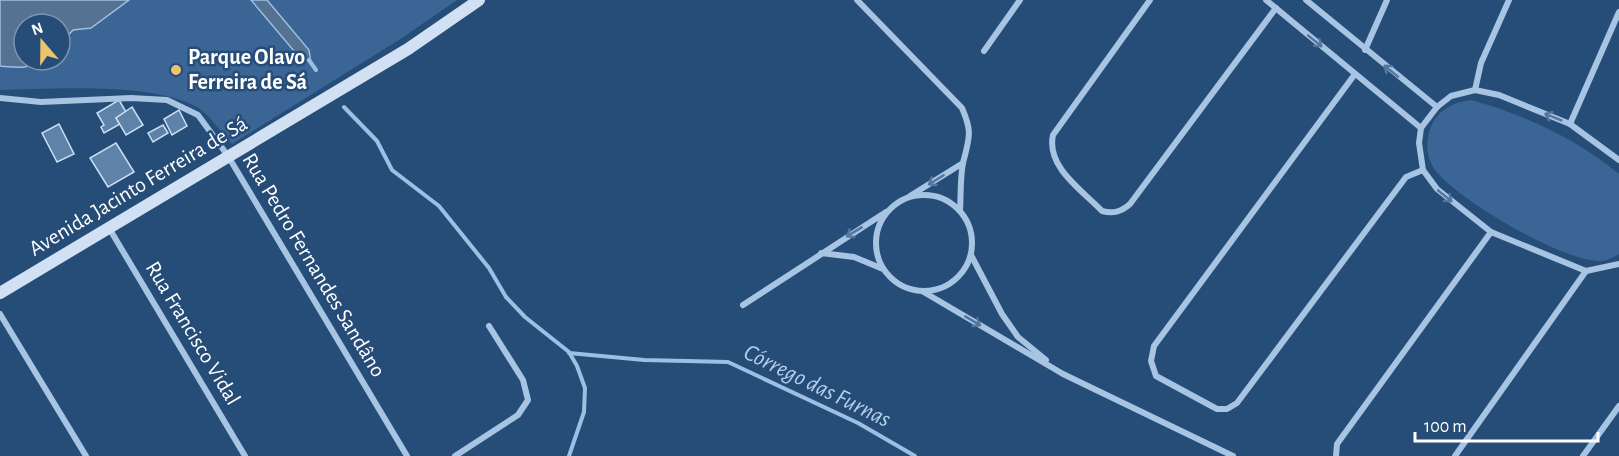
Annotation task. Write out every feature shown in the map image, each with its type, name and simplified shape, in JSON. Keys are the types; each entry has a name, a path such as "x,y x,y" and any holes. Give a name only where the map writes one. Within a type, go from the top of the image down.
{"main road":[{"name":"Avenida Jacinto Ferreira de Sá","path":"0,293 408,49 479,0"}],"street":[{"path":"857,0 963,108 971,138 963,163 960,210"},
{"path":"984,51 1020,0"},
{"path":"1150,0 1053,135 1054,161 1102,211 1107,213 1119,212 1130,204 1275,8"},
{"path":"1266,0 1421,128"},
{"path":"1306,0 1437,107"},
{"path":"1365,50 1387,0"},
{"path":"1475,90 1481,63 1509,0"},
{"path":"1570,124 1619,12"},
{"path":"1355,74 1154,346 1150,361 1156,376 1217,409 1227,409 1237,403 1406,177 1423,170"},
{"path":"1619,160 1570,124 1499,95 1475,90 1451,96 1437,107 1421,128 1419,143 1423,170 1437,189 1491,232 1586,271 1619,264"},
{"name":"Rua Pedro Fernandes Sandâno","path":"0,98 41,102 131,98 167,100 198,115 228,156 407,456"},
{"path":"743,305 820,253 963,163"},
{"path":"909,198 931,195 947,200 960,210 970,231 971,255 1002,314 1018,337 1063,374"},
{"path":"888,211 880,224 876,239 878,255 884,268 894,280 907,288 922,291 938,289 953,281 964,270 971,255"},
{"name":"Rua Francisco Vidal","path":"109,228 245,456"},
{"path":"1336,456 1337,444 1491,232"},
{"path":"820,253 855,257 884,268"},
{"path":"1455,456 1586,271"},
{"path":"922,291 1063,374 1233,456"},
{"path":"0,314 86,456"},
{"path":"455,456 523,410 528,400 523,380 489,326"},
{"path":"1583,456 1619,406"}],"shaded area":[{"name":"Parque Olavo Ferreira de Sá","path":"0,0 457,0 402,38 232,144 202,110 177,99 128,90 74,88 0,90"},
{"path":"0,0 129,0 91,28 72,31 72,12 12,12 12,67 0,66"},
{"path":"251,0 267,0 309,50 311,63 294,51"},
{"path":"1471,100 1549,129 1585,149 1619,174 1619,254 1602,261 1585,259 1563,252 1513,228 1447,183 1429,159 1427,146 1429,134 1433,122 1440,113 1449,106"}],"building":[{"path":"119,100 126,112 116,118 120,124 104,133 101,127 104,125 97,113"},
{"path":"132,107 143,125 126,135 116,118"},
{"path":"179,110 187,126 172,135 164,119"},
{"path":"59,124 74,154 57,162 42,133"},
{"path":"163,125 168,133 153,142 148,133"},
{"path":"116,143 134,172 108,187 90,158"}],"waterway":[{"name":"Córrego das Furnas","path":"309,60 316,70"},
{"name":"Córrego das Furnas","path":"344,107 377,141 392,170 439,206 489,268 506,297 525,317 569,352 585,388 584,412 569,456"},
{"name":"Córrego das Furnas","path":"569,353 644,360 728,362 858,423 915,456"}],"place":[{"name":"Parque Olavo Ferreira de Sá","path":"176,70"}]}
